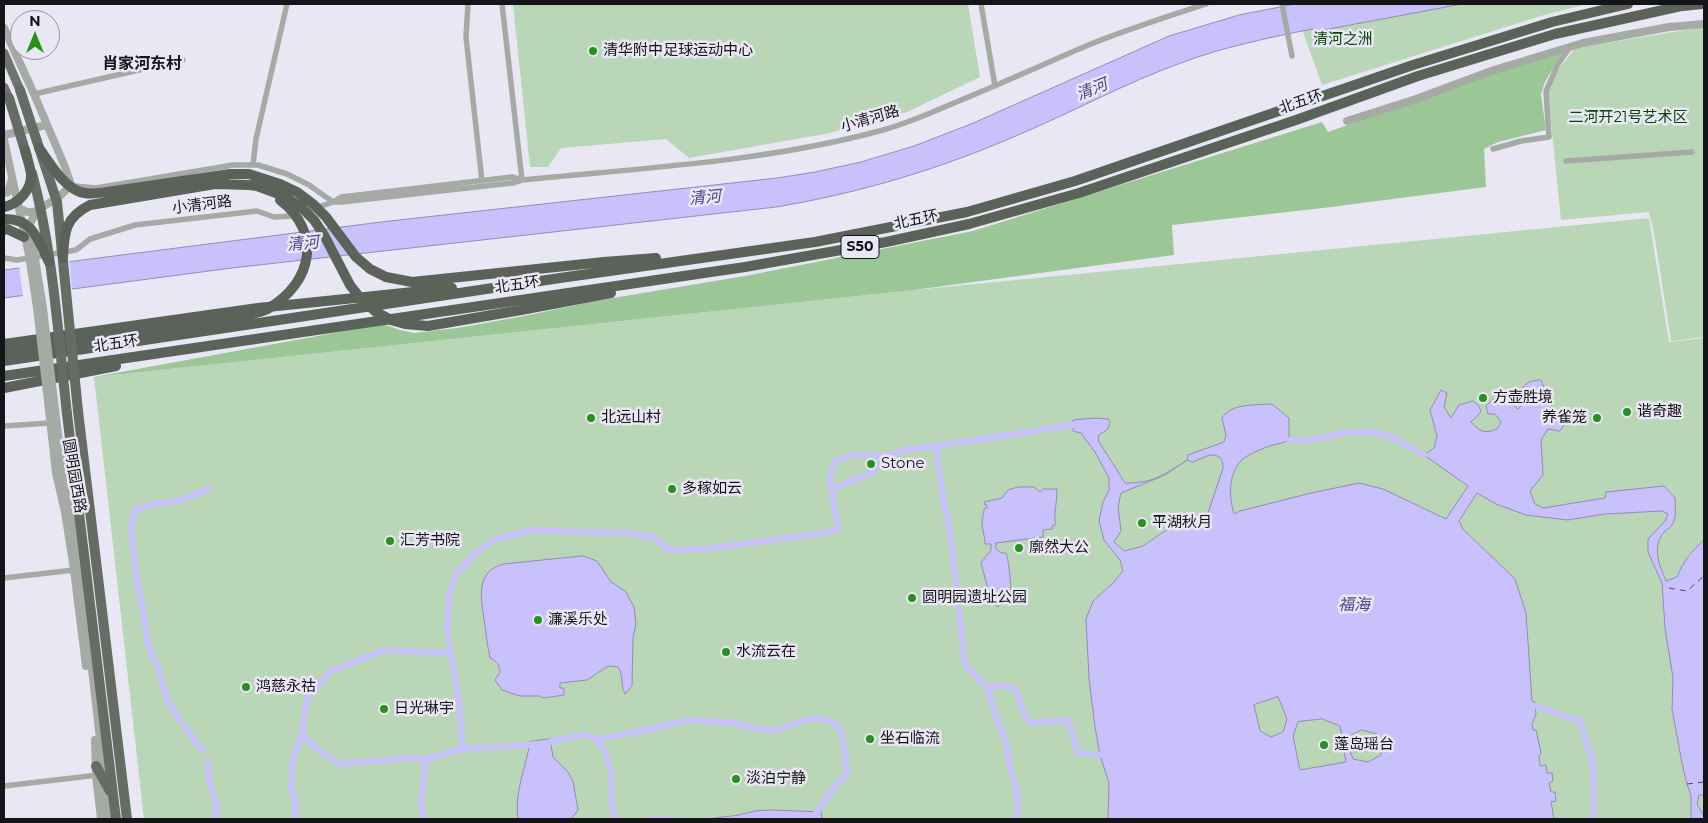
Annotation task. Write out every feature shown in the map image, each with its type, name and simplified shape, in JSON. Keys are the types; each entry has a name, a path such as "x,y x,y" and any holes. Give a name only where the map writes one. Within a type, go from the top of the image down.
{"highway":[{"name":"北五环","path":"4,361 560,278 742,253 823,240 967,212 1075,181 1413,65 1552,22 1628,4"},
{"name":"北五环","path":"4,376 745,267 886,242 970,224 1078,193 1296,120 1418,76 1537,39 1690,4"},
{"path":"1670,8 1702,4"},
{"name":"圆明园西路","path":"20,90 58,202 78,411 127,819"},
{"name":"圆明园西路","path":"9,98 38,195 49,262 116,819"},
{"path":"39,148 61,178 69,186 80,192 107,192 230,174 249,174 280,184 297,192 313,204 326,217 356,257 370,269 386,277 412,282 604,262 742,253"},
{"path":"4,207 11,205 22,197 30,185 31,176 26,150"},
{"path":"62,258 64,236 68,223 79,211 90,205 215,184 257,186 284,196 302,208 314,220 324,235 350,285 361,299 376,312 391,320 405,324 428,326 745,267"},
{"path":"4,352 247,316 268,309 289,293 302,277 307,259 307,243 302,226 292,211 281,200 257,186"},
{"path":"4,219 12,219 24,223 34,232 49,262"},
{"path":"4,230 8,229 24,237"},
{"path":"4,344 258,308 560,278"},
{"path":"5,388 256,338"},
{"path":"100,774 114,799"}],"main road":[{"name":"圆明园西路","path":"4,53 20,90"},
{"name":"圆明园西路","path":"4,87 9,98"}],"street":[{"path":"253,165 256,139 287,4"},
{"path":"468,4 466,38 482,181"},
{"path":"502,4 522,180"},
{"path":"981,4 995,86"},
{"name":"小清河路","path":"333,202 512,183 522,180 716,161 794,150 844,140 918,118 1087,46 1206,4"},
{"path":"1282,4 1292,56"},
{"path":"1348,121 1416,99 1494,70 1583,43 1669,27 1704,24"},
{"path":"4,28 65,167 71,186"},
{"path":"1493,149 1521,140 1549,137 1546,91 1558,64 1570,47"},
{"path":"34,94 183,60"},
{"path":"4,135 46,124"},
{"name":"圆明园西路","path":"4,140 24,237 32,254"},
{"path":"1566,161 1692,152"},
{"path":"19,208 31,213 60,196 71,186 96,188 233,165 253,165 272,168 309,185 333,202"},
{"path":"4,193 8,192 13,177"},
{"name":"小清河路","path":"4,258 17,260 76,250 90,239 135,225 257,211 274,216 292,216 333,202 341,197 512,177 522,180"},
{"name":"圆明园西路","path":"38,210 28,225 37,308 54,423 76,529 100,774 101,819"},
{"path":"4,426 54,423"},
{"name":"圆明园西路","path":"54,423 56,473 65,512 74,570 107,819"},
{"path":"4,578 74,570"},
{"path":"4,786 100,774"}],"green space":[{"path":"513,4 968,4 980,77 907,112 830,133 689,158 666,139 561,148 548,167 530,167"},
{"name":"清河之洲","path":"1293,4 1587,4 1544,15 1322,85"},
{"name":"二河开21号艺术区","path":"1704,27 1704,337 1671,341 1649,212 1561,220 1548,93 1554,75 1575,48"},
{"path":"1562,53 1545,82 1541,94 1546,130 1498,142 1484,149 1486,187 1172,225 1174,255 914,290 94,377 383,324 414,333 457,328 595,301 745,276 973,231 1322,122 1328,132 1496,72"},
{"name":"圆明园遗址公园","path":"1649,218 1669,342 1704,338 1704,819 144,819 94,377 914,290"}],"water":[{"name":"清河","path":"1296,4 1462,4 1318,31 1312,29 1262,39 1213,52 1140,79 1038,126 959,159 838,195 776,207 232,268 4,298 4,270 381,222 777,178 861,162 914,146 971,124 1169,36 1239,15"},
{"name":"福海","path":"1541,380 1551,405 1566,422 1560,431 1548,429 1541,440 1543,475 1530,491 1535,504 1543,508 1605,498 1606,492 1664,486 1675,498 1674,522 1662,534 1657,553 1666,581 1677,577 1688,557 1704,540 1704,795 1699,795 1697,804 1704,819 1693,819 1691,817 1691,795 1682,763 1672,709 1673,678 1665,628 1662,583 1648,552 1648,539 1665,521 1668,514 1662,511 1605,514 1568,520 1526,515 1496,504 1477,493 1459,521 1463,529 1515,579 1526,613 1532,701 1535,702 1536,714 1532,724 1533,730 1536,730 1541,753 1539,756 1540,766 1546,765 1547,773 1552,773 1553,781 1549,783 1551,792 1555,792 1556,801 1551,802 1554,819 1108,819 1109,783 1100,755 1095,727 1089,678 1086,619 1093,601 1123,571 1120,560 1104,540 1099,521 1103,502 1109,490 1109,478 1095,452 1081,433 1073,431 1073,420 1108,419 1110,422 1108,429 1099,435 1098,440 1125,483 1134,483 1158,477 1187,460 1188,455 1224,442 1226,435 1222,418 1231,410 1238,407 1272,404 1289,418 1289,440 1256,451 1240,462 1233,474 1231,487 1231,501 1234,514 1307,494 1359,483 1383,489 1446,519 1468,486 1424,455 1434,448 1437,436 1430,410 1441,390 1447,393 1444,407 1451,418 1459,405 1473,401 1479,406 1481,412 1471,422 1480,430 1486,432 1497,429 1501,422 1495,414 1488,414 1486,406 1493,399 1507,397 1514,392 1511,404 1518,409 1524,403 1518,391 1529,382","holes":["1210,455 1219,456 1222,462 1223,468 1207,516 1181,520 1143,546 1124,551 1114,542 1121,531 1118,507 1121,493 1165,475 1187,460 1192,462","1278,697 1287,719 1283,732 1271,737 1260,731 1254,705","1322,719 1340,726 1346,762 1300,770 1293,736 1298,722","1362,730 1377,734 1383,744 1381,755 1368,762 1353,759 1349,748 1350,736"]},
{"path":"1019,487 1034,487 1040,492 1043,489 1057,489 1055,525 1052,526 1052,529 1043,530 1043,537 996,543 996,549 1006,553 1010,584 1010,591 998,607 995,605 996,597 986,593 987,585 981,563 991,550 991,544 985,544 982,528 984,509 987,508 984,502 1002,498 1008,490"},
{"path":"583,556 597,561 611,582 625,591 634,607 636,624 633,638 632,686 625,694 618,667 608,666 587,680 560,683 560,688 564,688 564,695 544,698 540,696 520,696 502,690 495,680 500,672 499,667 490,658 481,594 484,579 488,572 504,564"},
{"path":"550,739 553,757 568,772 573,781 578,810 571,819 518,819 519,790 530,742"},
{"path":"755,811 821,812 822,819 707,819"}],"pier":[{"path":"69,258 72,290 23,297 19,265"}],"waterway":[{"path":"1018,819 1017,792 1006,742 995,715 988,688 966,666 964,657 950,530 944,505 936,446 1073,425"},
{"path":"1289,440 1308,440 1349,432 1372,432 1390,436 1424,455"},
{"path":"302,734 320,751 340,764 409,758 426,759 463,749 459,703 447,629 449,595 456,574 476,553 495,539 533,530 632,533 641,536 652,536 668,549 680,550 704,549 830,532 838,530 832,491 843,484 872,473 888,456 904,450 936,446"},
{"path":"832,491 829,478 835,461 853,455 888,456"},
{"path":"202,750 168,701 156,662 148,645 137,583 131,526 133,515 137,509 154,504 178,501 209,489"},
{"path":"294,819 296,804 291,789 293,757 302,734 307,698 331,671 384,650 450,653"},
{"path":"988,688 1001,686 1014,690 1018,694 1025,715 1030,723 1067,720 1078,753 1100,755"},
{"path":"1535,706 1580,721 1593,763 1594,819"},
{"path":"596,739 689,720 734,723 766,730 778,730 804,720 819,718 833,723 841,730 847,771 817,812"},
{"path":"463,749 542,744 584,734 596,739 604,749 611,771 612,808 616,819"},
{"path":"424,819 421,804 426,759"},
{"path":"208,762 208,775 216,803 217,819"},
{"path":"650,819 671,819"}],"ferry route":[{"path":"1669,588 1687,591 1704,576"},
{"path":"1687,784 1704,782"}],"place":[{"name":"清华附中足球运动中心","path":"593,51"},
{"name":"方壶胜境","path":"1483,398"},
{"name":"谐奇趣","path":"1627,412"},
{"name":"北远山村","path":"591,418"},
{"name":"养雀笼","path":"1597,418"},
{"name":"Stone","path":"871,464"},
{"name":"多稼如云","path":"672,489"},
{"name":"平湖秋月","path":"1142,523"},
{"name":"汇芳书院","path":"390,541"},
{"name":"廓然大公","path":"1019,548"},
{"name":"圆明园遗址公园","path":"912,598"},
{"name":"濂溪乐处","path":"538,620"},
{"name":"水流云在","path":"726,652"},
{"name":"鸿慈永祜","path":"246,687"},
{"name":"日光琳宇","path":"384,709"},
{"name":"坐石临流","path":"870,739"},
{"name":"蓬岛瑶台","path":"1324,745"},
{"name":"淡泊宁静","path":"736,779"}],"district":[{"name":"肖家河东村","path":"142,64"}]}
